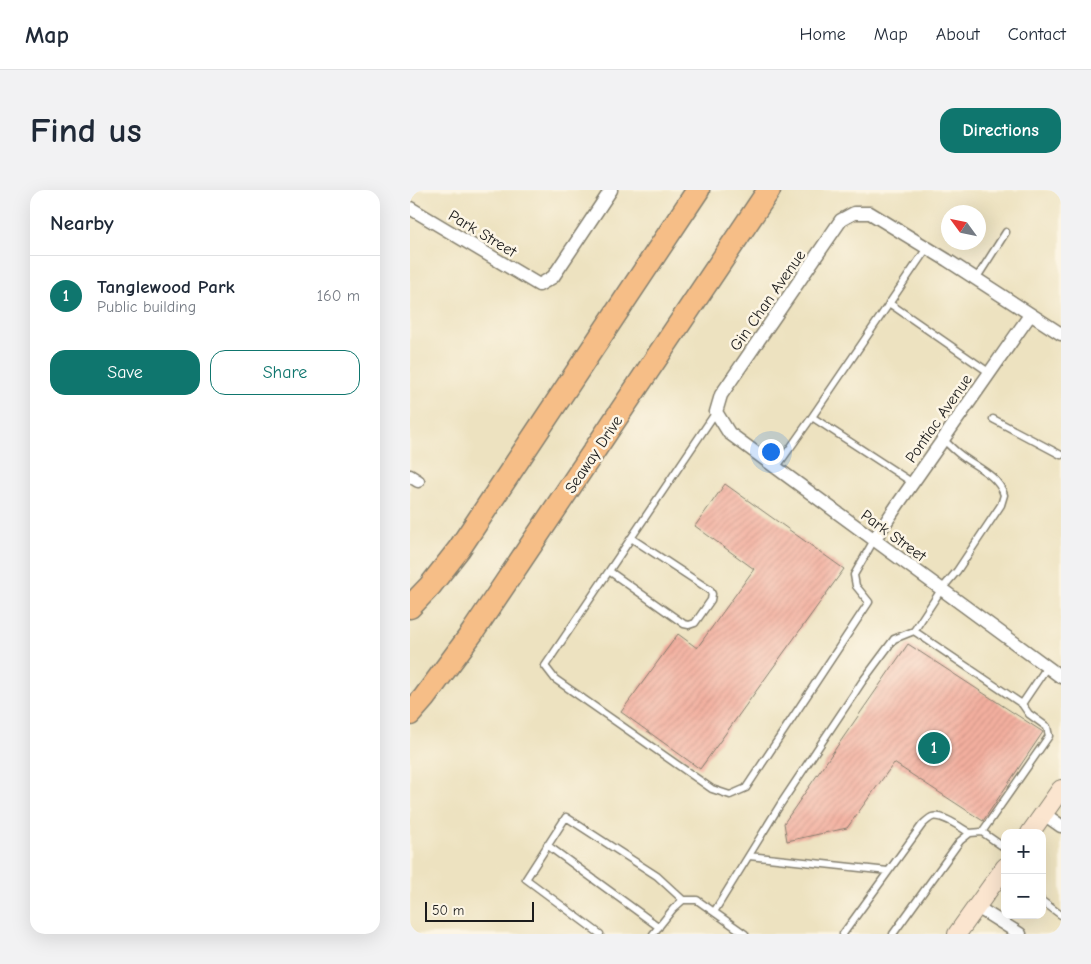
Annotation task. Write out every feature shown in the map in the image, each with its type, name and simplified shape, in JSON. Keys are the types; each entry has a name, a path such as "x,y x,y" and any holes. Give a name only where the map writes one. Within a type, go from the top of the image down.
{"highway":[{"path":"410,607 430,586 469,535 698,190"},
{"name":"Seaway Drive","path":"410,714 472,633 769,190"}],"street":[{"name":"Park Street","path":"410,208 538,285 553,277 611,190"},
{"name":"Gin Chan Avenue","path":"716,412 721,395 841,220 854,213 870,213 927,248"},
{"path":"927,248 1061,334"},
{"name":"Pontiac Avenue","path":"874,540 1030,315"},
{"name":"Park Street","path":"716,412 729,434 1061,677"},
{"path":"1033,829 1061,788"},
{"path":"1044,814 1061,826"},
{"path":"957,934 1001,874"},
{"path":"976,907 1020,934"}],"lane":[{"path":"976,279 1006,232"},
{"path":"776,468 927,248"},
{"path":"889,303 990,373"},
{"path":"716,412 545,666 555,679 712,788 730,795 746,788 869,602 856,586 854,575 874,540"},
{"path":"812,417 913,483"},
{"path":"993,420 1061,455"},
{"path":"714,912 780,805 862,682 894,639 914,631 1001,505 1004,495 1002,489 990,476 958,453 943,439"},
{"path":"609,571 684,624 695,623 712,600 710,590 631,538"},
{"path":"914,631 1022,704 1029,714 1047,727 1049,736 982,832"},
{"path":"1022,704 1047,667"},
{"path":"600,934 526,879 566,816 657,876 684,900"},
{"path":"843,934 928,819 934,816 942,817 970,833"},
{"path":"893,934 960,841 970,833 982,832 1001,845"},
{"path":"547,845 659,927"},
{"path":"748,856 888,871"},
{"path":"653,934 673,909 684,900 697,900 745,934"},
{"path":"1046,904 1061,915"}],"building":[{"path":"725,484 844,569 700,769 621,712 678,634 697,648 754,569 695,526"},
{"path":"908,644 1043,732 983,821 894,763 847,828 787,841 784,823"}],"place":[{"name":"Tanglewood Park","path":"934,748"}]}
